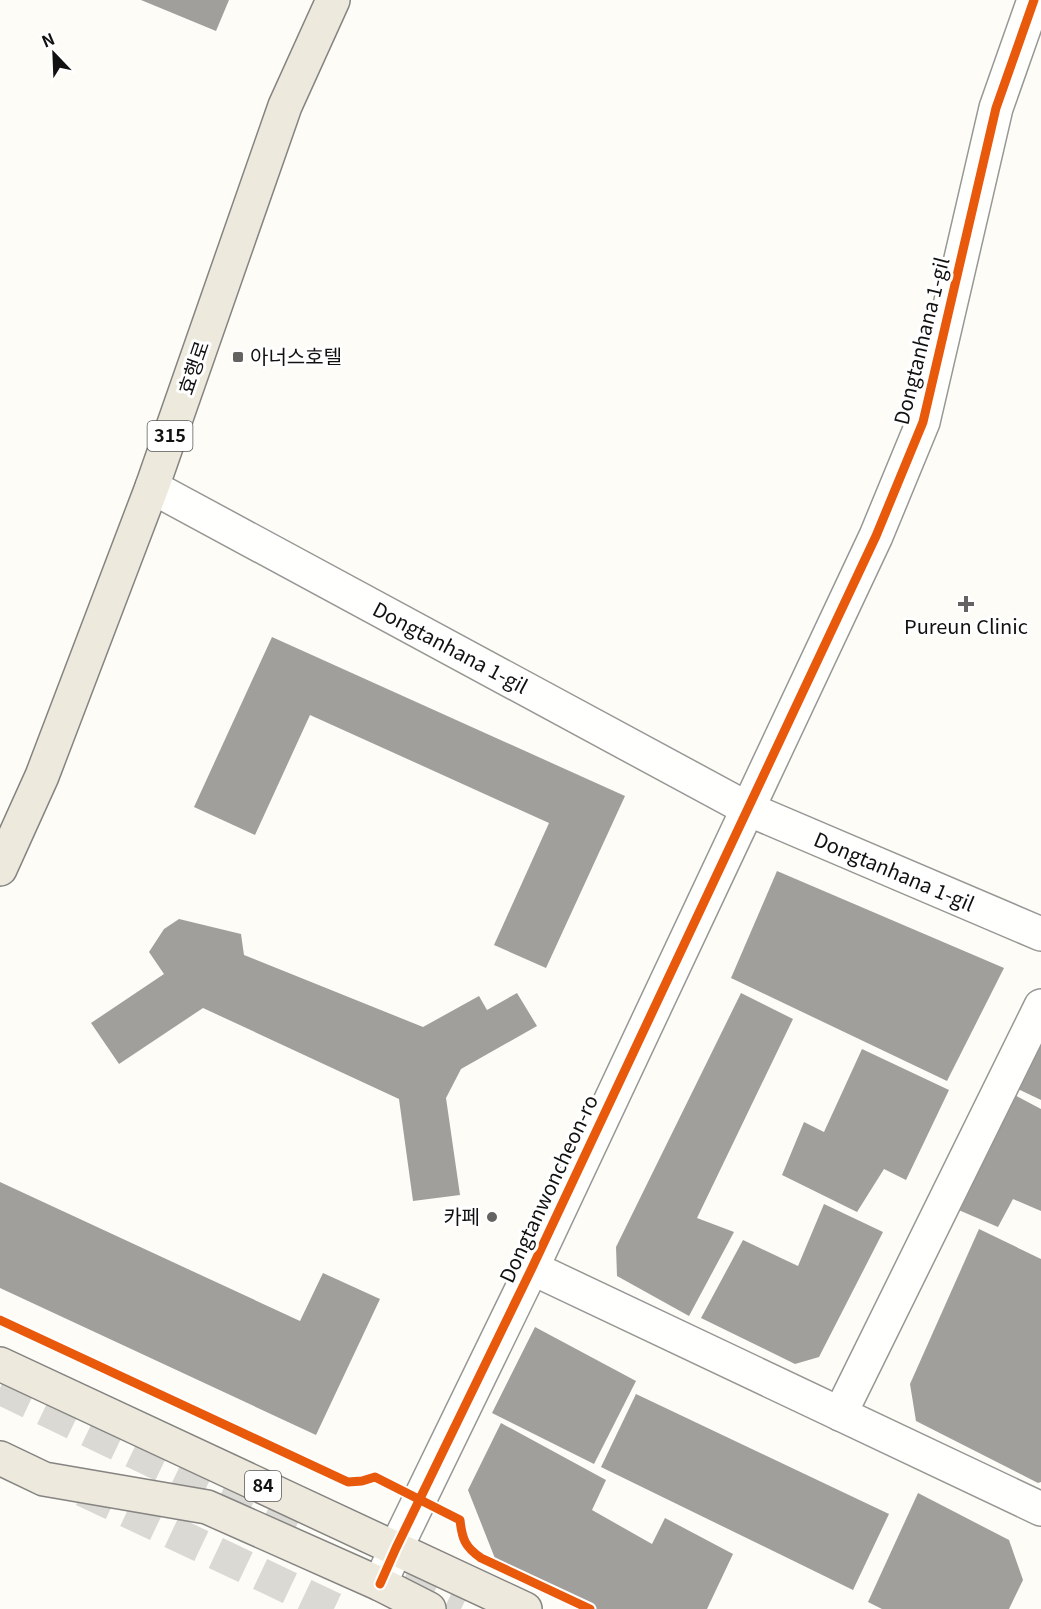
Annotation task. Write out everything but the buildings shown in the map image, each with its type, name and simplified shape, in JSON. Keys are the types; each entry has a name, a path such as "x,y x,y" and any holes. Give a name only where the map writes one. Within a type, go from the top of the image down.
{"main road":[{"name":"효행로","path":"0,869 42,776 152,487 285,106 333,0"},
{"name":"84","path":"0,1364 525,1609"},
{"name":"84","path":"0,1458 44,1479 207,1508 380,1584 429,1609"}],"street":[{"name":"Dongtanhana 1-gil","path":"748,808 876,536 923,422 996,108 1034,0"},
{"name":"Dongtanhana 1-gil","path":"152,487 748,808 1041,934"},
{"name":"Dongtanwoncheon-ro","path":"380,1584 532,1268 748,808"},
{"path":"840,1414 1041,1006"},
{"path":"532,1268 1041,1509"}],"tunnel":[{"path":"0,1388 303,1533"},
{"path":"83,1490 334,1609"},
{"path":"403,1581 461,1609"}],"cycle path":[{"path":"380,1584 532,1268 876,536 923,422 996,108 1034,0"},
{"path":"0,1320 348,1482 375,1477 460,1520 465,1542 481,1558 590,1609"}],"place":[{"name":"아너스호텔","path":"238,357"},
{"name":"Pureun Clinic","path":"966,604"},
{"name":"카페","path":"492,1217"}]}
